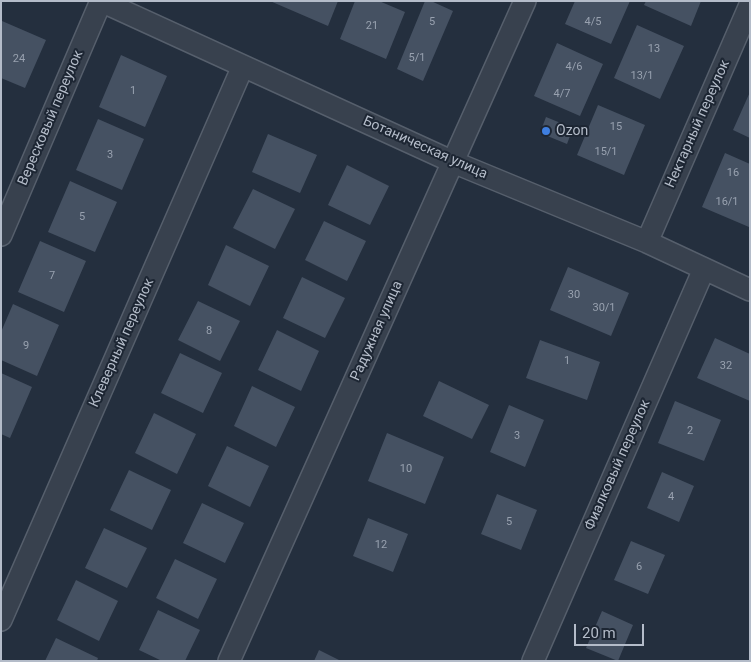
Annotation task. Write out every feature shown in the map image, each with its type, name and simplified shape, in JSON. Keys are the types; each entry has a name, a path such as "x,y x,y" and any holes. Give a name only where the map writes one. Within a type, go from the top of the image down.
{"street":[{"name":"Ботаническая улица","path":"101,1 453,162 646,242 750,290"},
{"name":"Вересковый переулок","path":"1,235 101,1"},
{"name":"Радужная улица","path":"229,661 525,1"},
{"name":"Нектарный переулок","path":"646,242 750,6"},
{"name":"Клеверный переулок","path":"1,620 242,66"},
{"name":"Фиалковый переулок","path":"533,661 704,269"}],"building":[{"path":"270,1 338,1 328,26"},
{"path":"355,1 379,1 405,12 386,59 340,39"},
{"path":"425,1 431,1 453,11 423,81 397,69"},
{"path":"575,1 630,1 611,44 565,24"},
{"path":"646,1 701,1 691,26 644,5"},
{"path":"2,21 46,40 25,88 1,78"},
{"path":"637,25 684,46 660,99 614,78"},
{"path":"557,43 603,64 580,116 534,96"},
{"path":"121,55 167,76 145,127 99,107"},
{"path":"750,92 750,138 733,130"},
{"path":"598,105 645,125 624,175 577,155"},
{"path":"546,117 573,128 567,144 540,133"},
{"path":"98,119 144,139 122,190 76,170"},
{"path":"268,134 317,155 300,193 252,172"},
{"path":"725,153 750,164 749,227 702,207"},
{"path":"347,165 389,186 370,225 328,205"},
{"path":"70,181 117,202 95,252 48,232"},
{"path":"253,189 295,209 275,249 233,228"},
{"path":"324,221 366,241 347,281 305,260"},
{"path":"40,241 86,261 64,312 18,292"},
{"path":"226,245 269,266 250,306 208,285"},
{"path":"568,267 629,293 611,336 550,310"},
{"path":"302,277 345,298 325,338 283,318"},
{"path":"198,301 240,321 220,361 178,340"},
{"path":"13,304 59,325 37,376 1,360 1,332"},
{"path":"277,330 319,351 301,391 258,370"},
{"path":"715,338 750,354 750,401 697,378"},
{"path":"540,340 600,362 587,400 526,378"},
{"path":"180,353 222,373 203,413 161,393"},
{"path":"1,373 32,387 10,438 1,434"},
{"path":"439,381 489,405 472,439 423,416"},
{"path":"252,386 295,407 276,447 234,426"},
{"path":"675,401 721,420 704,461 658,443"},
{"path":"509,405 544,420 525,467 490,452"},
{"path":"154,413 196,434 177,474 135,453"},
{"path":"387,433 444,457 425,504 368,481"},
{"path":"227,446 269,466 250,507 208,486"},
{"path":"129,470 171,490 152,530 110,510"},
{"path":"662,472 694,486 679,522 647,508"},
{"path":"497,494 537,510 521,550 481,534"},
{"path":"202,503 244,523 225,563 183,543"},
{"path":"368,518 408,534 393,572 353,556"},
{"path":"104,528 147,548 127,588 85,568"},
{"path":"631,541 665,555 648,594 614,580"},
{"path":"175,559 217,579 198,619 156,598"},
{"path":"76,580 118,601 99,641 57,620"},
{"path":"158,610 200,630 185,661 162,661 139,650"},
{"path":"602,611 633,625 618,661 586,648"},
{"path":"56,638 98,658 97,661 45,661"},
{"path":"319,650 341,661 314,661"}],"place":[{"name":"Ozon","path":"546,131"}]}
